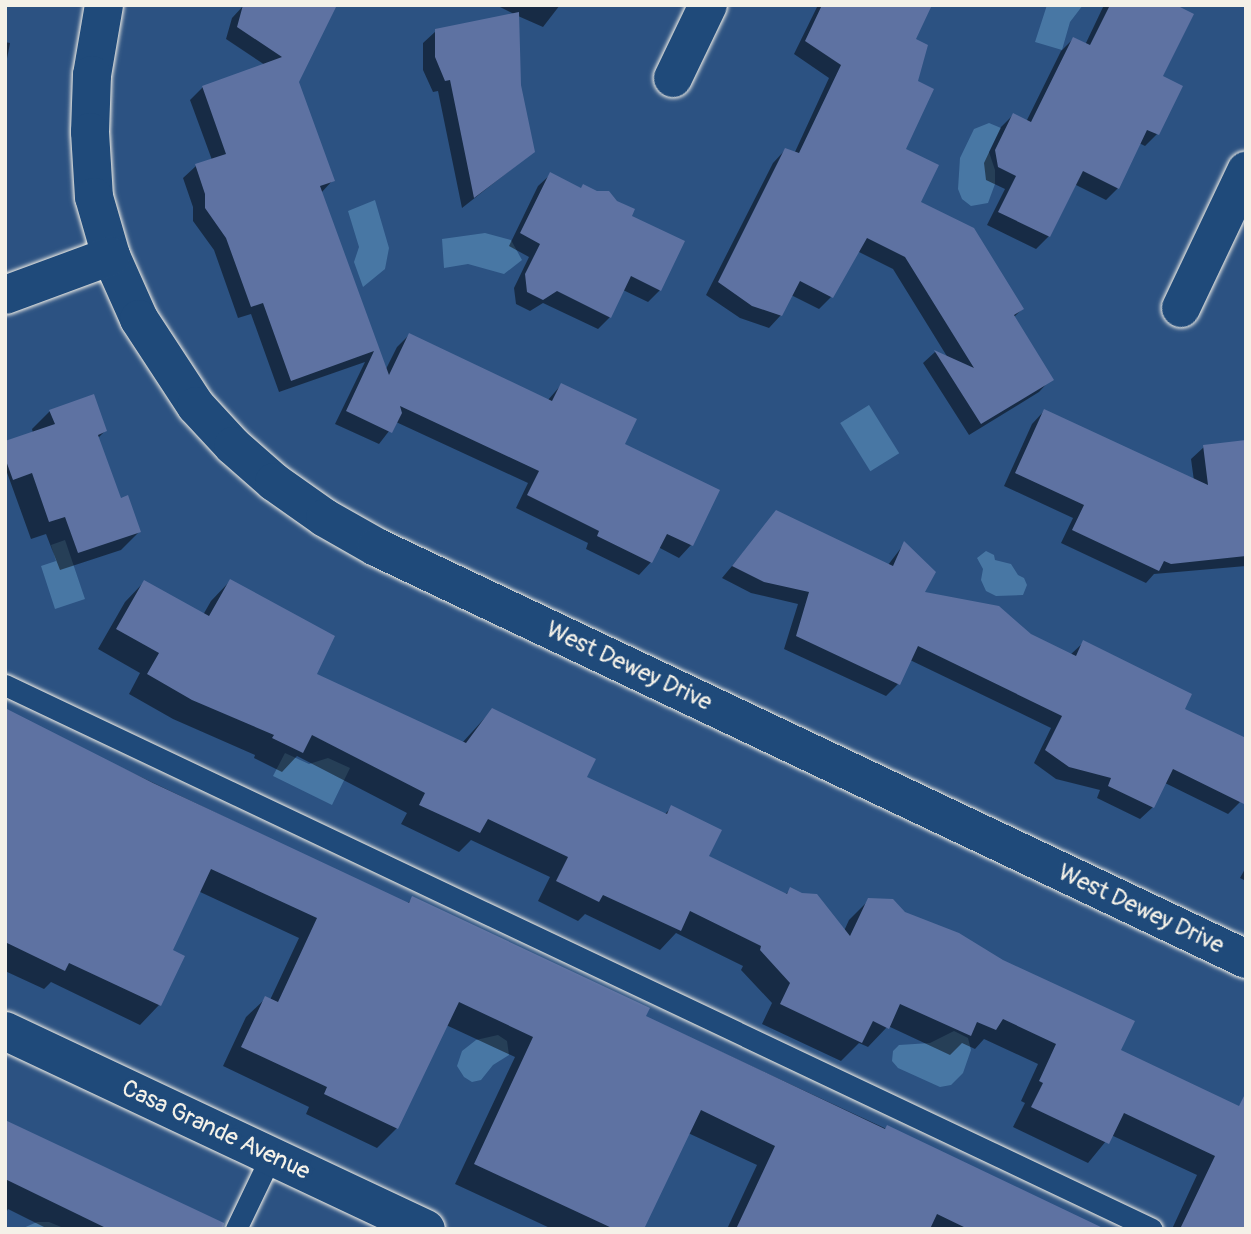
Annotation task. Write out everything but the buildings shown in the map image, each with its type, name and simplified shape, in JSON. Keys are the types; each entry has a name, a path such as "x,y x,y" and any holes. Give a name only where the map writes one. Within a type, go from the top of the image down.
{"street":[{"name":"West Dewey Drive","path":"104,5 92,75 90,132 94,197 111,256 139,319 196,406 233,446 274,482 325,518 376,547 1246,959"},
{"path":"673,78 708,5"},
{"path":"1181,308 1246,171"},
{"path":"5,295 111,256"},
{"name":"Casa Grande Avenue","path":"5,1031 426,1229"}],"lane":[{"path":"5,685 1152,1229"},
{"path":"236,1229 271,1156"}],"water":[{"path":"1047,5 1083,5 1070,22 1062,50 1035,42"},
{"path":"989,123 1001,128 989,152 995,170 995,184 988,203 971,206 962,199 958,189 960,158 974,129"},
{"path":"375,200 389,248 385,269 363,287 354,262 359,247 348,211"},
{"path":"485,233 511,240 522,260 504,274 468,264 444,268 442,239"},
{"path":"869,405 899,453 870,471 840,423"},
{"path":"65,540 85,599 55,609 41,566 56,561 51,545"},
{"path":"986,551 994,555 995,560 1011,564 1018,575 1024,578 1027,585 1023,595 996,596 986,591 981,580 983,569 977,558"},
{"path":"285,753 309,764 328,758 350,768 332,805 273,776"},
{"path":"954,1031 968,1038 971,1050 963,1073 951,1085 940,1087 898,1068 892,1061 893,1051 899,1045 930,1043"},
{"path":"498,1035 507,1041 509,1055 493,1065 481,1080 472,1082 464,1077 457,1066 462,1051 476,1040"},
{"path":"37,1222 49,1222 66,1229 21,1229"}]}
